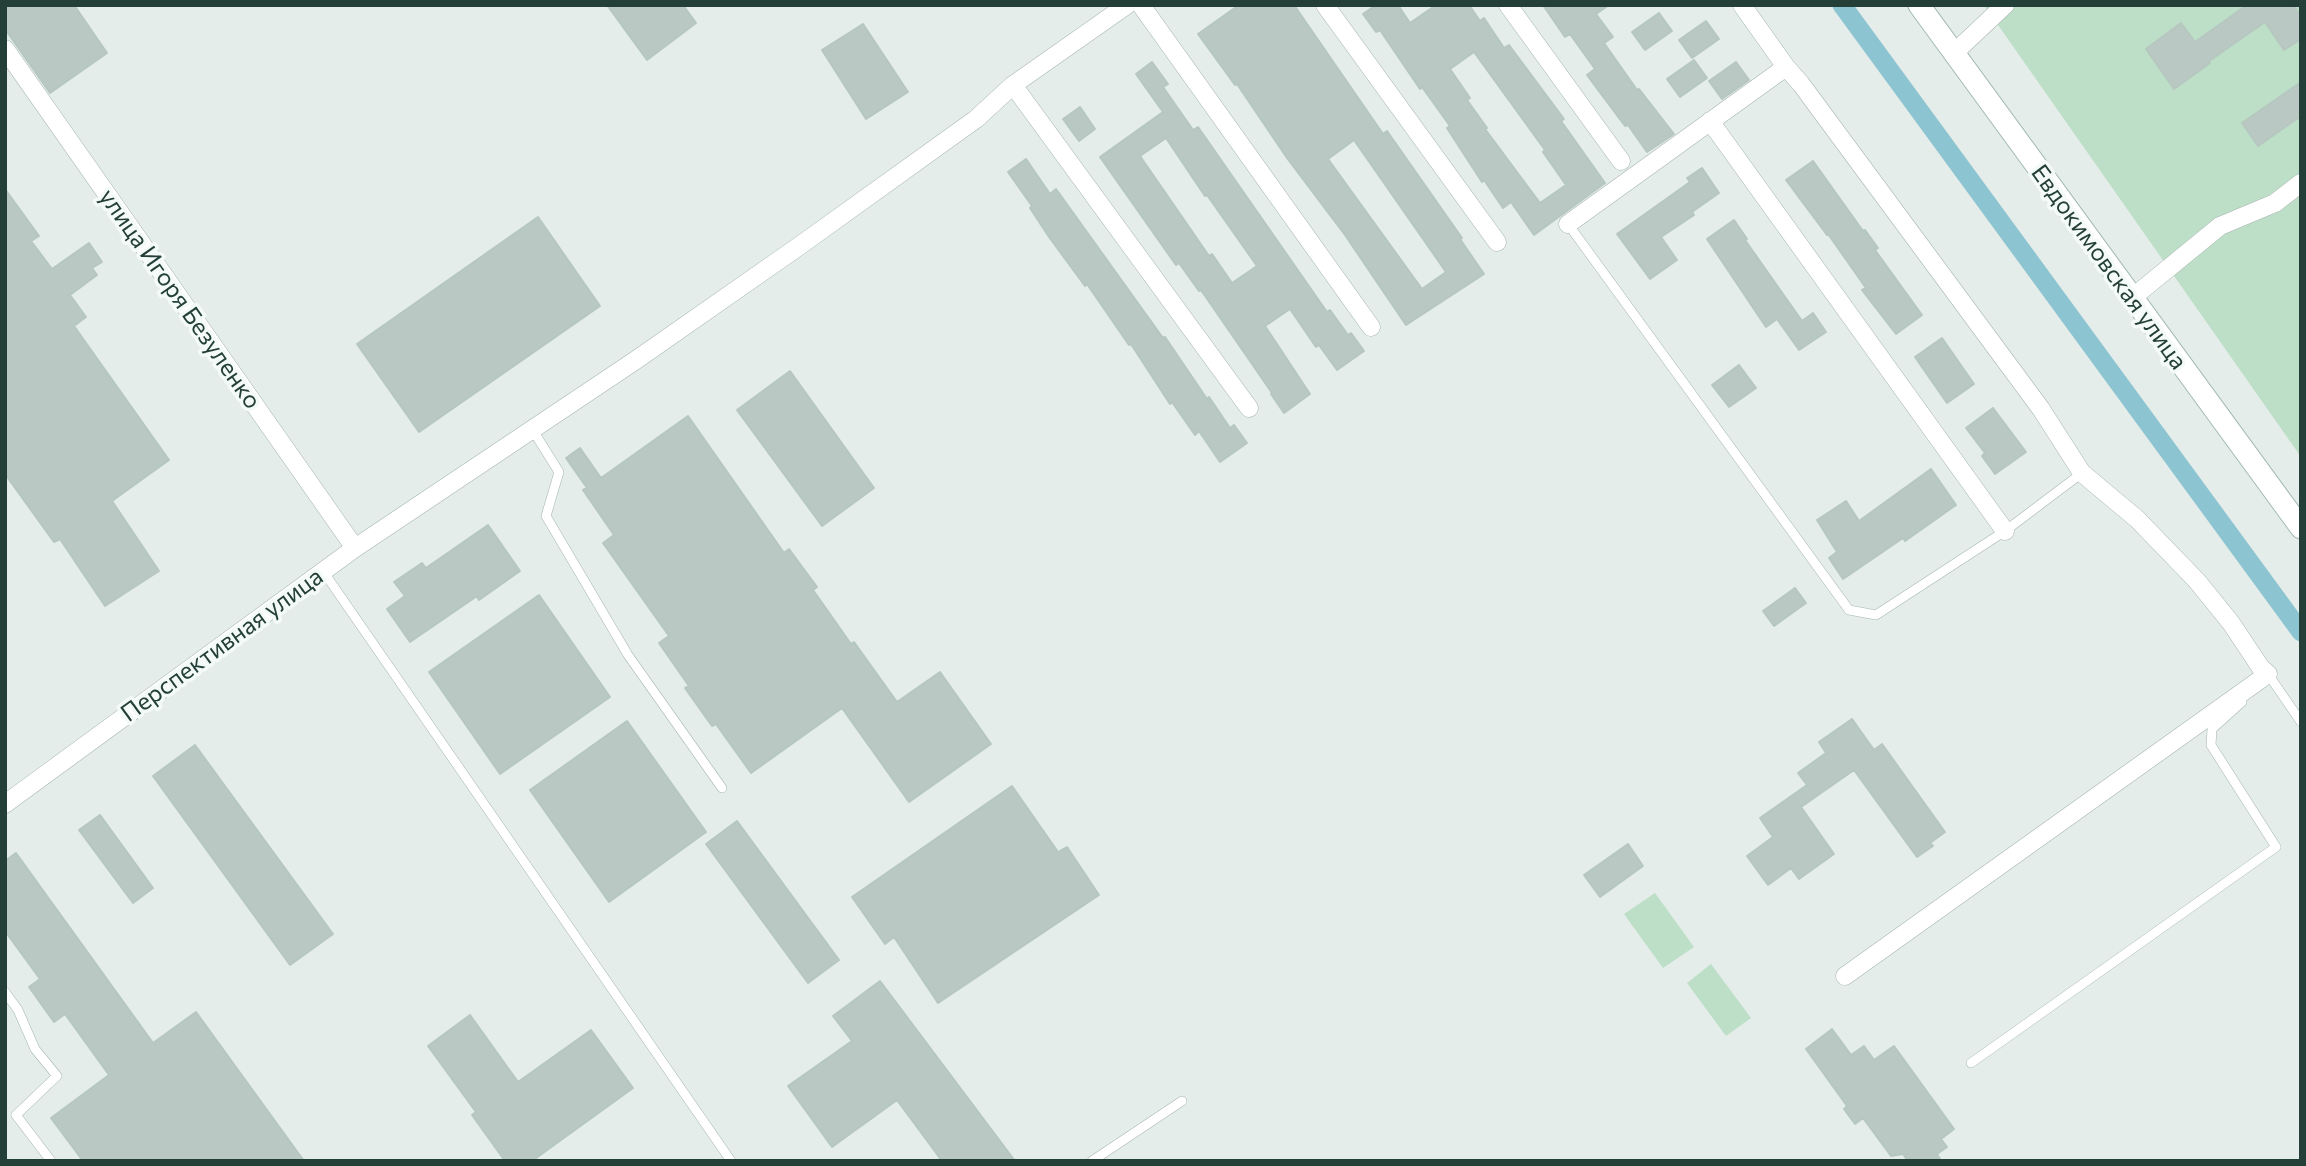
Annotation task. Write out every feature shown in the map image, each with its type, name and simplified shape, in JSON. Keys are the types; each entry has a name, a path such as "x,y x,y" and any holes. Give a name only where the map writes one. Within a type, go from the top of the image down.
{"main road":[{"name":"Евдокимовская улица","path":"1919,5 2301,528"}],"street":[{"name":"Перспективная улица","path":"5,804 355,548 636,360 824,228 976,119 1013,85 1127,5"},
{"path":"1141,5 1371,327"},
{"path":"1325,5 1497,242"},
{"path":"1508,5 1621,161"},
{"path":"1742,5 2040,409 2082,473 2137,519 2197,581 2268,674 1845,975"},
{"path":"1954,54 2005,5"},
{"name":"улица Игоря Безуленко","path":"5,49 355,548"},
{"path":"1568,223 1786,67"},
{"path":"1013,85 1249,408"},
{"path":"1710,121 2005,531"},
{"path":"2132,298 2220,226 2275,202 2301,183"}],"lane":[{"path":"1568,223 1849,610 1876,615 2005,531 2082,473"},
{"path":"533,429 559,472 546,516 628,655 722,789"},
{"path":"323,571 731,1161"},
{"path":"1971,1063 2276,847 2211,746 2212,729 2254,691 2268,674 2301,722"},
{"path":"5,992 18,1010 35,1049 57,1076 16,1115 51,1161"},
{"path":"1092,1161 1182,1101"}],"green space":[{"path":"1984,5 2301,5 2301,457"},
{"path":"1655,893 1694,947 1663,968 1624,914"},
{"path":"1711,964 1751,1018 1726,1036 1687,983"}],"building":[{"path":"5,5 74,5 107,53 50,93 5,29"},
{"path":"607,5 683,5 696,23 647,60"},
{"path":"1239,5 1294,5 1383,134 1387,131 1484,274 1406,325 1345,235 1198,34","holes":["1354,140 1446,272 1422,289 1328,159"]},
{"path":"1376,5 1398,5 1410,23 1436,5 1469,5 1480,21 1484,18 1504,48 1509,45 1564,119 1561,121 1605,183 1534,235 1511,202 1503,208 1484,180 1482,182 1447,128 1450,126 1422,87 1420,89 1380,30 1376,32 1363,14","holes":["1474,52 1545,150 1543,152 1566,185 1540,203 1485,129 1487,128 1467,100 1470,98 1450,69"]},
{"path":"1543,5 1609,5 1596,14 1613,37 1604,43 1637,90 1639,89 1674,134 1647,152 1587,75 1595,69 1570,34 1565,37"},
{"path":"2247,5 2293,5 2301,16 2301,39 2284,50 2265,22 2174,89 2146,49 2181,23 2195,42"},
{"path":"1659,13 1672,31 1645,50 1632,32"},
{"path":"1706,21 1719,39 1692,58 1679,40"},
{"path":"863,24 908,92 866,119 822,50"},
{"path":"1694,60 1707,78 1680,97 1667,79"},
{"path":"1152,62 1168,84 1163,87 1193,130 1198,127 1327,312 1330,310 1348,335 1351,333 1364,351 1337,370 1319,345 1316,347 1290,309 1265,326 1310,394 1284,413 1201,290 1199,291 1179,263 1176,265 1100,157 1163,112 1136,74","holes":["1166,138 1205,196 1207,195 1257,266 1232,283 1212,254 1209,256 1140,156"]},
{"path":"1736,62 1749,80 1722,99 1709,81"},
{"path":"2301,82 2301,116 2258,146 2242,123"},
{"path":"1080,107 1095,129 1079,141 1063,119"},
{"path":"1026,159 1050,194 1056,189 1207,399 1209,397 1230,428 1234,425 1247,443 1220,462 1199,431 1195,435 1172,402 1170,404 1131,344 1129,345 1087,284 1085,286 1049,237 1030,208 1032,206 1008,172"},
{"path":"1813,161 1878,248 1875,250 1922,315 1896,334 1862,290 1866,288 1828,234 1786,180"},
{"path":"1702,168 1719,193 1692,212 1694,215 1661,237 1677,260 1650,279 1617,234 1690,182 1687,178"},
{"path":"5,189 39,236 31,241 52,269 89,243 102,262 92,268 97,275 70,295 86,317 74,326 169,460 112,501 159,571 105,606 60,539 54,542 5,474"},
{"path":"538,217 600,306 419,432 357,344"},
{"path":"1734,220 1802,321 1813,313 1826,332 1799,350 1777,319 1766,327 1707,239"},
{"path":"1942,338 1974,384 1947,403 1915,357"},
{"path":"1739,365 1756,388 1729,407 1712,385"},
{"path":"790,371 874,488 822,526 737,410"},
{"path":"1993,408 2026,452 1995,474 1982,456 1985,453 1966,428"},
{"path":"688,416 784,553 789,549 817,587 813,590 851,644 854,642 897,702 940,672 991,744 909,802 842,708 751,773 716,724 712,726 685,688 689,686 659,643 669,636 603,543 614,535 583,490 587,488 566,458 580,448 601,478"},
{"path":"1931,469 1956,505 1905,541 1903,538 1843,579 1829,558 1837,552 1817,520 1846,501 1859,521"},
{"path":"488,525 520,571 479,600 477,596 410,642 387,609 405,596 394,582 422,563 426,568"},
{"path":"1795,588 1806,603 1774,626 1763,611"},
{"path":"539,595 610,697 500,774 429,672"},
{"path":"1852,719 1874,750 1882,744 1945,832 1930,843 1933,846 1917,857 1854,770 1801,807 1834,854 1799,879 1791,868 1768,885 1747,856 1773,837 1760,818 1807,785 1798,773 1826,753 1819,742"},
{"path":"627,721 706,832 609,902 530,790"},
{"path":"195,745 333,934 290,965 153,776"},
{"path":"1012,786 1058,852 1067,847 1099,895 938,1003 894,937 885,944 852,897"},
{"path":"100,815 153,888 133,903 79,830"},
{"path":"737,821 839,960 808,983 706,844"},
{"path":"1628,844 1643,866 1600,897 1584,875"},
{"path":"16,853 153,1043 196,1012 304,1161 83,1161 51,1118 109,1075 65,1014 54,1022 29,987 40,979 5,931 5,861"},
{"path":"880,981 1015,1161 942,1161 897,1100 832,1147 788,1086 852,1041 833,1016"},
{"path":"470,1015 518,1082 591,1030 633,1088 532,1161 505,1161 472,1115 476,1112 428,1046"},
{"path":"1832,1029 1851,1055 1864,1046 1874,1060 1894,1046 1954,1129 1941,1139 1947,1147 1937,1154 1941,1161 1908,1161 1903,1154 1891,1156 1863,1118 1855,1124 1844,1109 1847,1106 1806,1049"}],"waterway":[{"path":"1842,5 2301,632"}]}
